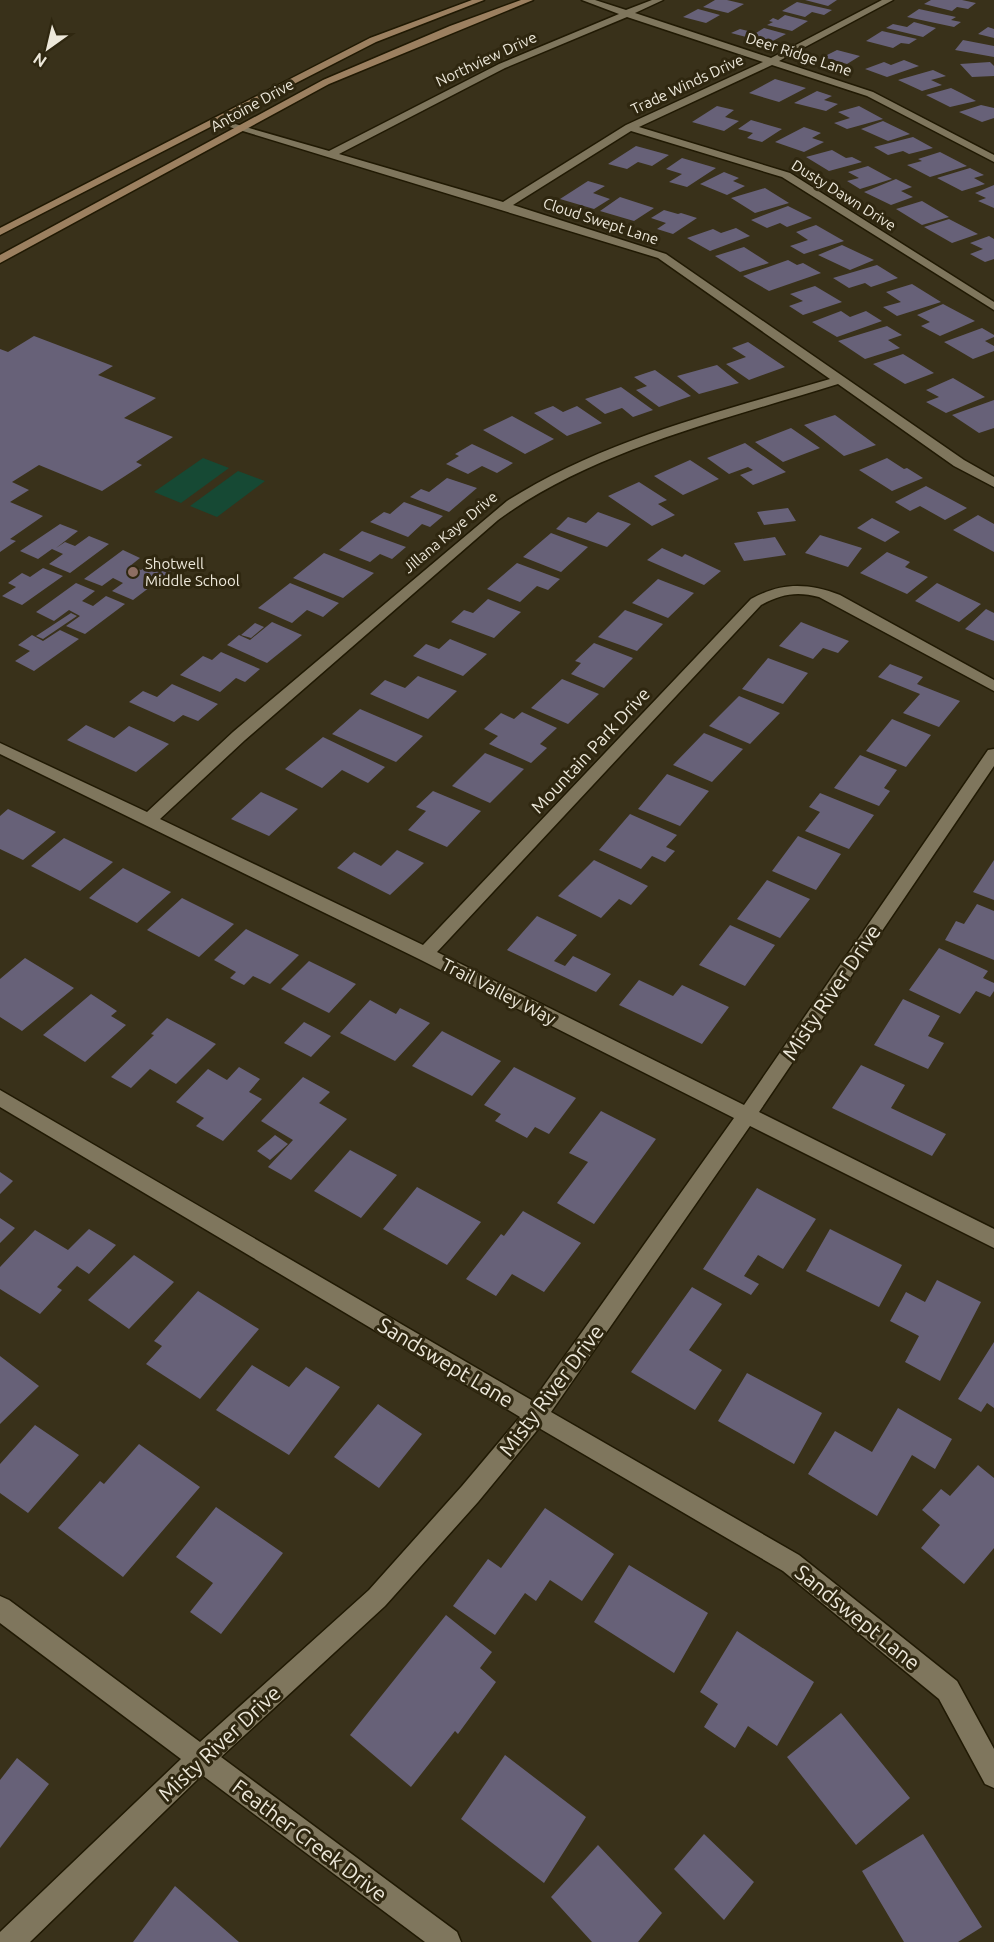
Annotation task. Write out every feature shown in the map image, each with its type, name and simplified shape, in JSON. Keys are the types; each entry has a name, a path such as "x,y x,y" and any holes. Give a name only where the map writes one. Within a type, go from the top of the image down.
{"main road":[{"name":"Antoine Drive","path":"0,232 373,40 480,0"},
{"name":"Antoine Drive","path":"0,260 326,82 389,54 529,0"}],"street":[{"name":"Deer Ridge Lane","path":"586,0 870,94 994,159"},
{"name":"Northview Drive","path":"329,155 447,92 502,66 659,0"},
{"name":"Trade Winds Drive","path":"504,206 630,127 772,61 889,0"},
{"name":"Cloud Swept Lane","path":"215,120 504,206 662,256 959,464 994,483"},
{"name":"Dusty Dawn Drive","path":"630,127 786,175 994,307"},
{"name":"Jillana Kaye Drive","path":"149,820 239,736 493,517 526,492 566,471 611,454 699,423 838,380"},
{"name":"Mountain Park Drive","path":"425,954 756,603 772,592 792,588 819,592 835,598 994,686"},
{"name":"Trail Valley Way","path":"0,748 425,954 994,1239"},
{"name":"Misty River Drive","path":"10,1942 201,1758 377,1598 470,1494 536,1415 747,1116 994,754"},
{"name":"Sandswept Lane","path":"0,1098 791,1563 948,1690 994,1775"},
{"name":"Feather Creek Drive","path":"0,1608 447,1942"}],"green space":[{"path":"203,458 229,468 181,503 154,492"},
{"path":"238,471 265,481 217,517 190,506"}],"building":[{"path":"715,0 744,4 728,13 703,7"},
{"path":"805,0 837,0 828,6"},
{"path":"931,0 962,0 976,3 968,9 957,7 952,11 924,4"},
{"path":"797,2 832,10 824,15 812,12 805,17 782,11"},
{"path":"698,9 720,15 706,23 683,17"},
{"path":"919,9 956,17 951,20 961,22 954,27 907,17"},
{"path":"785,15 808,21 792,31 767,25 773,22 769,21 773,18 778,20"},
{"path":"914,22 936,28 923,37 886,28 893,24 907,27"},
{"path":"988,27 994,29 994,38 978,34"},
{"path":"764,28 786,34 769,43 731,33 740,29 756,33"},
{"path":"882,31 917,39 909,44 901,43 893,48 866,41"},
{"path":"963,40 994,46 994,57 955,50"},
{"path":"837,50 860,56 847,64 823,57"},
{"path":"904,60 919,66 887,77 865,69 884,62 891,65"},
{"path":"990,62 994,66 994,76 972,77 960,64"},
{"path":"933,70 946,76 931,80 942,85 922,91 898,80"},
{"path":"775,79 806,88 779,102 749,93"},
{"path":"951,88 976,101 950,107 926,95"},
{"path":"817,91 832,96 824,100 838,104 826,111 794,103"},
{"path":"981,105 994,108 994,118 982,122 959,112"},
{"path":"717,106 734,110 725,117 739,121 724,131 692,122"},
{"path":"859,106 883,119 847,129 834,123 850,118 838,112"},
{"path":"751,120 782,129 762,142 747,138 753,133 738,129"},
{"path":"883,121 910,134 888,141 861,129"},
{"path":"804,127 821,133 812,138 824,142 804,152 775,142"},
{"path":"913,137 933,148 909,154 903,151 888,155 874,147"},
{"path":"636,146 669,155 652,166 638,162 627,169 608,164"},
{"path":"832,150 846,158 852,157 862,162 829,171 806,157"},
{"path":"940,152 967,166 930,177 907,165 922,161 918,159"},
{"path":"682,158 716,168 687,187 669,182 682,174 666,169"},
{"path":"868,166 892,179 860,189 847,181 859,178 848,172"},
{"path":"970,168 984,175 974,178 985,184 962,191 937,178"},
{"path":"724,172 739,178 733,181 745,186 727,195 700,184"},
{"path":"896,179 912,187 901,191 913,197 891,205 864,192"},
{"path":"588,181 605,186 593,193 610,199 594,209 560,199"},
{"path":"994,185 994,208 978,201 986,198 975,193"},
{"path":"765,188 789,203 755,213 731,198"},
{"path":"620,197 654,208 634,221 600,211"},
{"path":"922,201 949,217 922,225 896,209"},
{"path":"788,206 812,218 787,227 780,223 767,228 751,220"},
{"path":"664,210 697,218 673,234 657,229 666,223 651,218"},
{"path":"949,219 978,234 952,243 924,227"},
{"path":"816,225 844,241 804,254 790,246 808,240 796,232"},
{"path":"736,228 750,236 710,251 687,238 713,229 721,233"},
{"path":"989,236 994,239 994,259 985,262 970,254 983,249 970,243"},
{"path":"842,245 874,260 850,270 818,255"},
{"path":"744,247 769,263 740,272 715,256"},
{"path":"788,260 797,265 803,263 821,273 769,291 743,276"},
{"path":"877,265 898,278 871,287 865,283 849,288 833,278"},
{"path":"912,284 941,302 897,316 883,307 901,302 886,292"},
{"path":"815,286 842,302 803,315 789,306 803,301 790,294"},
{"path":"943,304 975,321 940,336 921,326 930,322 917,315"},
{"path":"841,311 850,317 866,311 882,321 837,337 812,322"},
{"path":"887,326 902,335 888,340 900,348 865,359 838,341"},
{"path":"982,328 994,335 985,341 994,346 994,351 973,359 944,342"},
{"path":"34,336 113,366 98,375 156,398 124,418 173,437 136,462 142,465 102,491 39,465 12,482 29,490 10,502 43,516 10,539 16,541 0,552 0,349 8,352"},
{"path":"748,342 785,367 749,380 726,364 746,357 732,348"},
{"path":"903,354 934,373 905,384 873,364"},
{"path":"717,365 739,383 699,394 677,376"},
{"path":"655,370 691,396 659,407 636,390 647,386 634,377"},
{"path":"953,378 985,397 946,413 926,402 939,397 926,390"},
{"path":"621,387 653,410 633,417 622,408 605,414 585,399"},
{"path":"994,400 994,428 979,433 952,415"},
{"path":"553,406 563,412 577,406 602,423 567,436 534,413"},
{"path":"835,415 876,445 844,456 804,425"},
{"path":"512,416 554,439 525,454 483,430"},
{"path":"791,428 820,448 783,462 755,442"},
{"path":"745,443 786,472 753,485 740,475 753,470 748,467 729,474 707,458"},
{"path":"472,444 513,463 497,473 482,466 468,474 446,464 459,456 455,454"},
{"path":"887,458 923,478 892,491 859,470"},
{"path":"690,460 719,479 683,495 654,476"},
{"path":"447,478 477,488 449,512 410,497 421,489 429,492"},
{"path":"639,482 667,500 658,504 675,515 652,526 608,496"},
{"path":"926,486 967,508 945,520 920,506 910,511 895,502"},
{"path":"404,502 443,516 430,527 422,524 408,537 370,522 384,512 390,514"},
{"path":"788,508 796,521 764,525 757,512"},
{"path":"598,512 631,524 607,547 556,529 568,517 586,523"},
{"path":"978,515 994,524 994,552 953,530"},
{"path":"872,518 900,532 885,542 857,528"},
{"path":"60,524 78,531 56,548 65,542 75,546 89,536 109,544 70,573 49,564 63,554 52,549 38,559 20,551"},
{"path":"362,531 406,547 392,559 380,554 370,562 339,550"},
{"path":"551,533 588,547 561,572 523,557"},
{"path":"820,535 862,548 848,567 805,553"},
{"path":"775,537 786,555 744,561 734,543"},
{"path":"662,548 682,557 685,554 721,571 704,585 647,560"},
{"path":"123,550 140,558 130,566 141,570 151,563 171,571 133,600 112,591 123,583 113,578 102,586 84,579"},
{"path":"887,552 910,562 905,567 928,577 907,594 860,573"},
{"path":"324,553 374,573 343,598 293,578"},
{"path":"517,563 560,579 548,590 537,586 520,602 487,589"},
{"path":"43,568 63,576 22,605 2,596 16,587 8,583 22,573 30,577"},
{"path":"658,579 694,593 668,618 632,603"},
{"path":"76,583 95,591 82,601 93,606 106,596 125,604 85,634 66,626 80,616 69,610 54,621 36,612"},
{"path":"290,583 339,603 323,617 307,610 292,623 258,608"},
{"path":"937,583 981,604 959,622 915,601"},
{"path":"488,599 521,612 494,638 451,622 464,610 473,613"},
{"path":"986,609 994,613 994,641 965,629"},
{"path":"625,610 663,624 637,651 598,637"},
{"path":"71,613 77,616 43,639 36,636"},
{"path":"272,622 302,635 267,663 227,645 239,635 250,640"},
{"path":"801,622 849,641 838,653 823,648 813,659 779,646"},
{"path":"255,623 264,627 251,638 241,635"},
{"path":"60,630 79,639 34,671 15,661 30,651 18,645 32,635 43,641"},
{"path":"450,639 487,654 463,676 413,656 426,644 439,649"},
{"path":"594,643 633,658 604,688 571,674 581,663 575,661"},
{"path":"221,652 260,669 245,682 236,678 220,692 180,675 203,656 212,660"},
{"path":"768,658 808,673 783,704 742,689"},
{"path":"890,664 923,677 917,684 960,701 939,727 903,713 920,694 878,677"},
{"path":"418,676 457,691 428,719 370,694 385,680 405,688"},
{"path":"562,679 599,694 568,724 531,708"},
{"path":"172,684 218,704 198,721 183,715 174,722 129,702 143,691 157,697"},
{"path":"739,696 780,713 750,744 709,726"},
{"path":"360,709 423,736 396,762 332,734"},
{"path":"522,712 557,728 540,744 547,748 531,763 489,744 498,736 484,729 501,713 514,719"},
{"path":"892,719 931,735 906,767 866,751"},
{"path":"86,725 114,738 129,726 169,744 136,772 67,740"},
{"path":"704,733 743,749 712,782 673,765"},
{"path":"323,737 385,767 368,783 342,770 322,788 285,769"},
{"path":"485,753 524,769 490,803 452,786"},
{"path":"860,755 897,770 884,788 890,791 879,806 834,788"},
{"path":"667,774 709,791 680,826 638,809"},
{"path":"433,791 481,811 447,847 408,830 426,811 416,807"},
{"path":"261,792 298,809 269,836 231,819"},
{"path":"820,793 874,815 849,849 805,831 820,812 809,807"},
{"path":"8,809 56,832 23,860 0,849 0,816"},
{"path":"630,814 677,835 666,847 675,851 665,862 652,856 641,869 599,850"},
{"path":"798,836 841,854 816,890 772,871"},
{"path":"64,838 113,862 80,891 31,866"},
{"path":"397,850 424,863 390,895 337,868 354,852 381,866"},
{"path":"594,860 648,886 631,905 619,899 601,918 558,896"},
{"path":"994,860 994,900 973,892"},
{"path":"123,868 171,892 137,923 89,898"},
{"path":"767,880 810,899 780,938 737,919"},
{"path":"182,898 234,924 199,957 147,930"},
{"path":"977,904 994,911 994,960 945,940 956,921 964,924"},
{"path":"537,916 577,935 554,961 565,966 573,956 611,974 596,992 507,950"},
{"path":"730,925 775,945 745,986 699,965"},
{"path":"246,929 299,955 270,984 253,976 244,985 230,978 236,972 214,960"},
{"path":"939,948 988,971 983,978 994,983 994,991 990,997 976,991 960,1014 909,990"},
{"path":"25,958 74,988 22,1031 0,1017 0,979"},
{"path":"309,961 356,984 329,1013 281,989"},
{"path":"639,980 673,996 682,985 729,1007 702,1044 619,1005"},
{"path":"91,994 117,1011 111,1016 126,1025 85,1062 43,1035"},
{"path":"903,999 940,1016 928,1036 944,1043 928,1069 874,1045"},
{"path":"370,1000 396,1014 400,1008 430,1023 395,1061 340,1033"},
{"path":"167,1018 216,1044 176,1084 150,1069 131,1088 111,1077 154,1035 151,1034"},
{"path":"304,1022 331,1036 311,1057 284,1043"},
{"path":"442,1031 501,1061 472,1096 412,1066"},
{"path":"861,1065 905,1085 891,1108 946,1134 932,1156 832,1108"},
{"path":"239,1067 260,1079 249,1092 262,1099 223,1141 196,1126 204,1118 176,1102 208,1069 227,1080"},
{"path":"514,1067 576,1098 549,1134 535,1127 527,1138 495,1121 501,1114 484,1105"},
{"path":"303,1077 330,1092 319,1103 347,1119 291,1180 268,1167 293,1140 261,1121"},
{"path":"601,1111 656,1139 594,1224 557,1203 588,1162 569,1153"},
{"path":"275,1135 288,1144 270,1160 257,1151"},
{"path":"350,1150 397,1175 361,1218 314,1191"},
{"path":"0,1172 13,1181 0,1194"},
{"path":"417,1187 481,1222 447,1265 383,1229"},
{"path":"757,1188 816,1219 783,1269 758,1255 744,1276 759,1284 751,1295 703,1269"},
{"path":"523,1211 581,1243 544,1292 512,1274 496,1296 466,1279 501,1234 504,1236"},
{"path":"0,1218 15,1228 0,1243"},
{"path":"89,1229 116,1245 89,1274 77,1266 57,1287 62,1290 40,1314 0,1289 0,1267 35,1230 68,1250"},
{"path":"830,1229 902,1265 879,1307 806,1271"},
{"path":"134,1255 174,1282 129,1329 88,1300"},
{"path":"937,1280 981,1302 940,1381 905,1362 919,1336 890,1321 906,1292 925,1302"},
{"path":"692,1287 722,1304 689,1350 722,1370 695,1410 631,1372"},
{"path":"198,1291 259,1329 200,1399 146,1364 162,1346 154,1341"},
{"path":"994,1342 994,1408 987,1403 981,1412 958,1399"},
{"path":"0,1356 39,1386 0,1424"},
{"path":"252,1365 289,1387 306,1367 340,1387 289,1455 216,1410"},
{"path":"747,1373 822,1413 794,1464 718,1421"},
{"path":"378,1404 422,1434 379,1488 334,1457"},
{"path":"898,1408 952,1439 935,1469 912,1455 877,1516 808,1474 835,1431 872,1452"},
{"path":"35,1425 79,1455 28,1513 0,1493 0,1464"},
{"path":"139,1444 200,1487 123,1577 58,1528 100,1481 104,1484"},
{"path":"978,1465 994,1478 994,1548 964,1584 921,1548 940,1525 922,1510 941,1489 950,1496"},
{"path":"216,1507 283,1553 221,1634 190,1612 213,1583 176,1557"},
{"path":"545,1508 614,1554 582,1601 550,1580 536,1601 525,1593 495,1635 453,1606 488,1559 501,1568"},
{"path":"629,1565 708,1613 674,1673 594,1622"},
{"path":"446,1615 492,1652 480,1668 496,1682 458,1734 455,1731 411,1787 350,1735"},
{"path":"737,1631 814,1682 777,1746 748,1726 735,1748 704,1727 718,1704 700,1692"},
{"path":"841,1713 910,1798 856,1845 787,1757"},
{"path":"505,1755 586,1817 544,1883 461,1819"},
{"path":"17,1758 49,1784 0,1848 0,1780"},
{"path":"704,1834 754,1882 724,1920 674,1869"},
{"path":"923,1834 982,1927 958,1942 904,1942 862,1871"},
{"path":"598,1845 662,1913 638,1942 592,1942 551,1897"},
{"path":"175,1886 239,1942 133,1942"}],"place":[{"name":"Shotwell Middle School","path":"133,572"}]}
